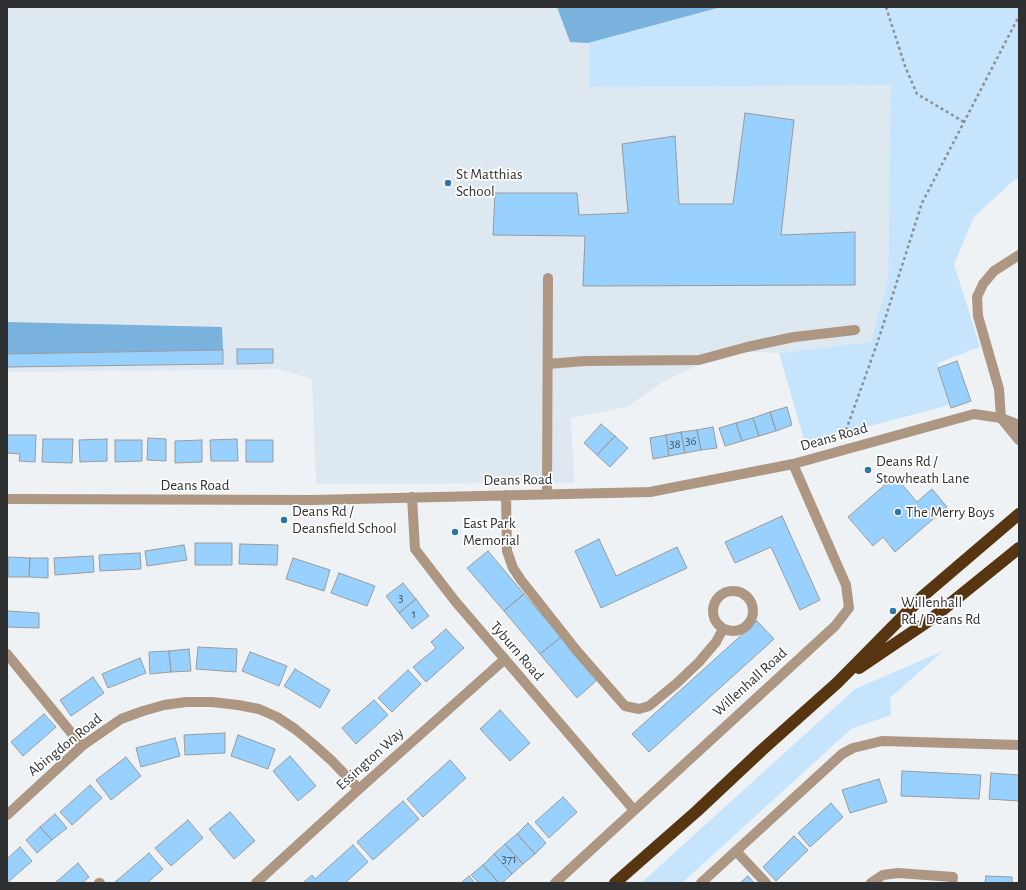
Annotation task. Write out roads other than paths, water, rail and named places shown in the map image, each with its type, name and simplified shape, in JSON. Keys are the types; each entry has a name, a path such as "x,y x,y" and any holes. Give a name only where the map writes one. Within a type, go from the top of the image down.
{"highway":[{"path":"615,883 697,811 837,683 923,596 1019,514"},
{"path":"837,683 930,620 1019,548"}],"street":[{"path":"1019,255 994,271 982,284 977,297 978,316 999,388 1000,418 1019,440"},
{"path":"547,494 548,278"},
{"path":"548,364 585,361 699,360 747,346 786,339 855,330"},
{"name":"Deans Road","path":"7,499 312,500 650,492 793,464 974,414 1000,418 1019,425"},
{"path":"1000,418 1019,418"},
{"name":"Willenhall Road","path":"555,883 835,626 849,608 846,586 793,464"},
{"path":"506,495 507,551 513,568 577,651 625,706 639,709 648,706 677,683 699,662 716,642 723,629"},
{"name":"Tyburn Road","path":"412,497 415,548 455,601 634,810"},
{"path":"736,591 743,593 752,603 753,610 749,624 737,631 723,629 714,620 713,607 715,601 724,592 736,591"},
{"path":"7,654 82,746"},
{"name":"Essington Way","path":"256,883 358,789 505,659"},
{"name":"Abingdon Road","path":"7,815 82,746 121,719 164,705 186,702 212,702 238,705 259,709 277,718 295,729 331,760 358,789"},
{"path":"701,883 842,754 853,748 882,741 1019,746"},
{"path":"736,851 766,883"},
{"path":"871,883 883,875 898,873 953,877 952,883"}],"place":[{"name":"St Matthias School","path":"448,183"},
{"name":"Deans Rd / Stowheath Lane","path":"868,470"},
{"name":"The Merry Boys","path":"898,512"},
{"name":"Deans Rd / Deansfield School","path":"284,520"},
{"name":"East Park Memorial","path":"455,532"},
{"name":"Willenhall Rd / Deans Rd","path":"893,611"}]}
